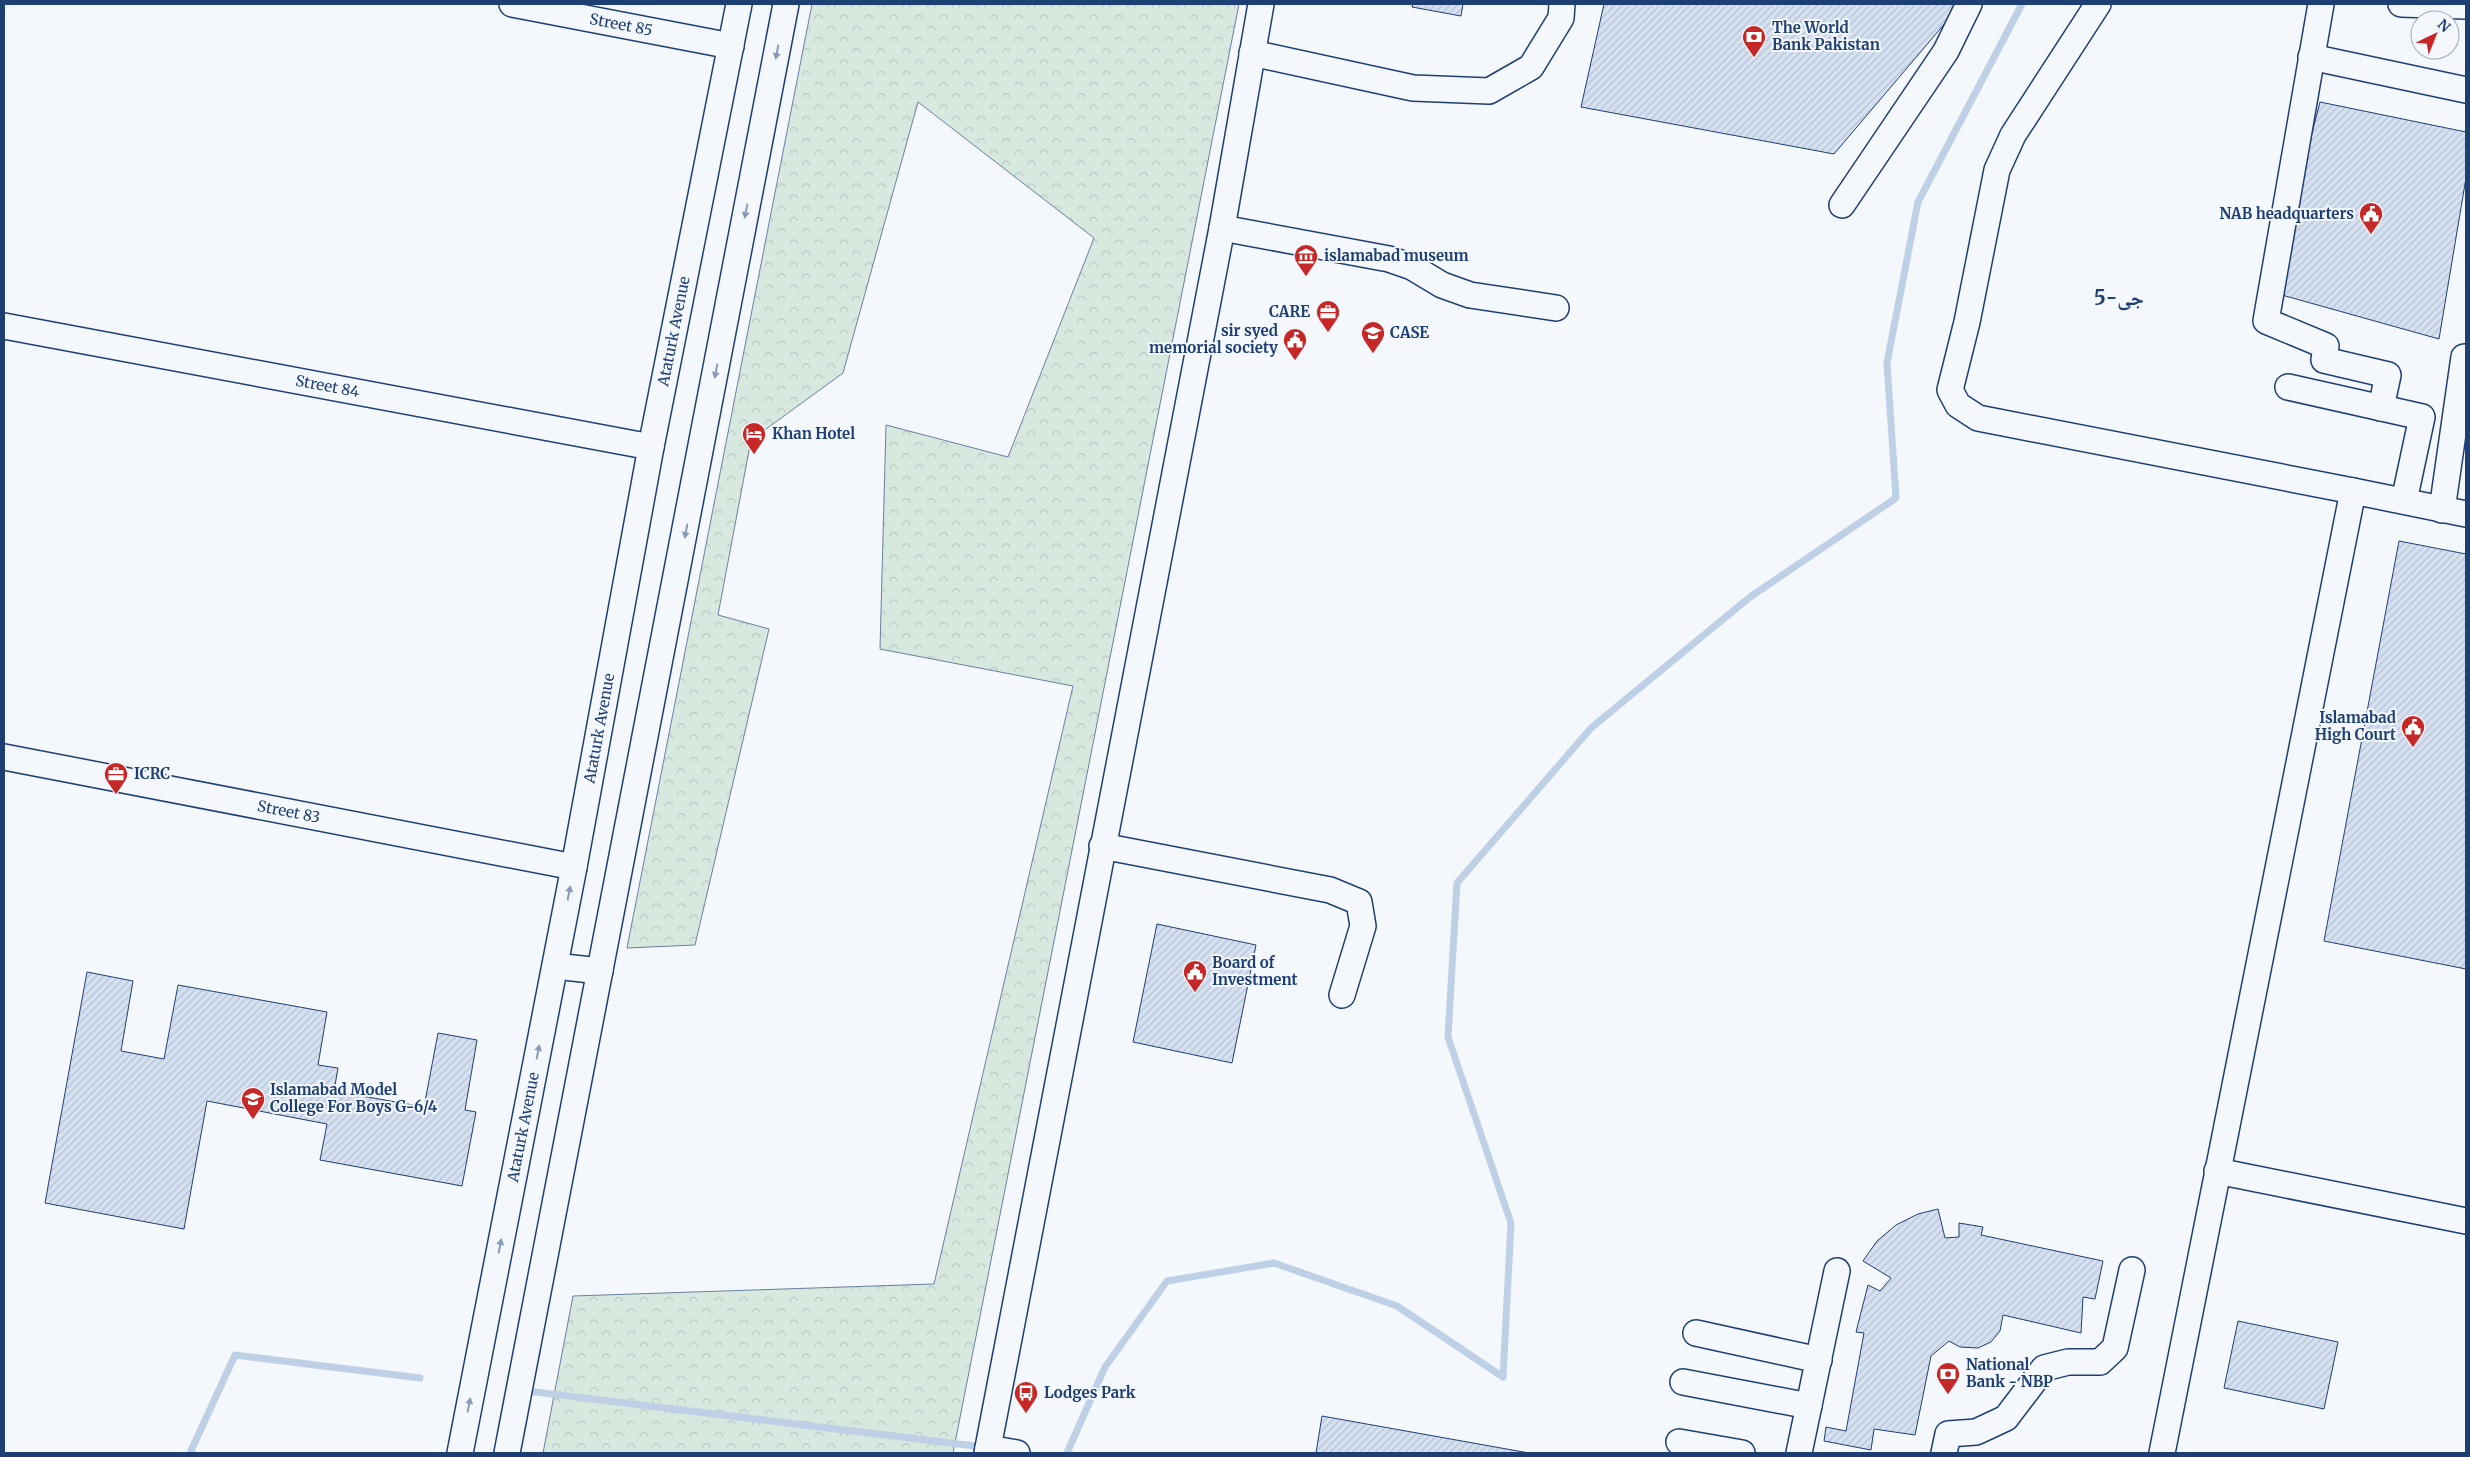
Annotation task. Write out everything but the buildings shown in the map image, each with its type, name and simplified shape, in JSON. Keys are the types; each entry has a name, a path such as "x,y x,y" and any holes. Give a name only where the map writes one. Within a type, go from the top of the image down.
{"street":[{"name":"Street 85","path":"512,4 731,46"},
{"name":"Ataturk Avenue","path":"460,1453 574,867 651,447 739,4"},
{"path":"507,1453 786,4"},
{"path":"1017,1453 988,1451 1102,846 1222,228 1261,4"},
{"path":"1252,53 1412,88 1489,91 1531,67 1561,18 1562,4"},
{"path":"1842,205 1946,51 1969,4"},
{"path":"2098,4 2013,135 1997,170 1967,322 1950,390 1958,405 1978,418 2466,514"},
{"path":"2321,4 2266,321 2326,346 2324,360 2388,374 2381,408"},
{"path":"2400,4 2466,6"},
{"path":"2311,57 2466,90"},
{"path":"1222,228 1389,259 1412,266 1442,286 1470,295 1556,308"},
{"name":"Street 84","path":"4,326 651,447"},
{"path":"2442,510 2464,357"},
{"path":"2288,387 2422,417 2404,502"},
{"path":"2162,1453 2353,491"},
{"name":"Street 83","path":"4,757 574,867"},
{"path":"1102,846 1330,890 1359,902 1363,926 1342,995"},
{"path":"555,966 600,972"},
{"path":"2217,1171 2466,1221"},
{"path":"1944,1453 1948,1434 1976,1432 2006,1418 2044,1368 2068,1362 2100,1362 2115,1348 2132,1270"},
{"path":"1799,1453 1837,1271"},
{"path":"1696,1333 1819,1360"},
{"path":"1683,1382 1809,1406"},
{"path":"1679,1442 1742,1453"}],"green space":[{"path":"812,4 1239,4 953,1453 543,1453 573,1296 934,1284 1073,686 880,649 886,425 1008,457 1094,238 918,102 843,373 751,440 718,615 769,629 695,945 627,948"}],"waterway":[{"path":"1067,1453 1105,1367 1167,1281 1274,1263 1397,1306 1503,1377 1511,1223 1448,1037 1457,883 1591,728 1750,597 1896,498 1887,363 1918,202 2022,4"},
{"path":"190,1453 235,1355 420,1378"},
{"path":"527,1391 983,1447"}],"place":[{"name":"The World Bank Pakistan","path":"1754,58"},
{"name":"NAB headquarters","path":"2371,235"},
{"name":"islamabad museum","path":"1306,277"},
{"name":"CARE","path":"1328,333"},
{"name":"CASE","path":"1373,354"},
{"name":"sir syed memorial society","path":"1295,361"},
{"name":"Khan Hotel","path":"754,455"},
{"name":"Islamabad High Court","path":"2413,748"},
{"name":"ICRC","path":"116,795"},
{"name":"Board of Investment","path":"1195,993"},
{"name":"Islamabad Model College For Boys G-6/4","path":"253,1120"},
{"name":"National Bank - NBP","path":"1948,1395"},
{"name":"Lodges Park","path":"1026,1414"}],"district":[{"name":"جی-5","path":"2119,298"}]}
